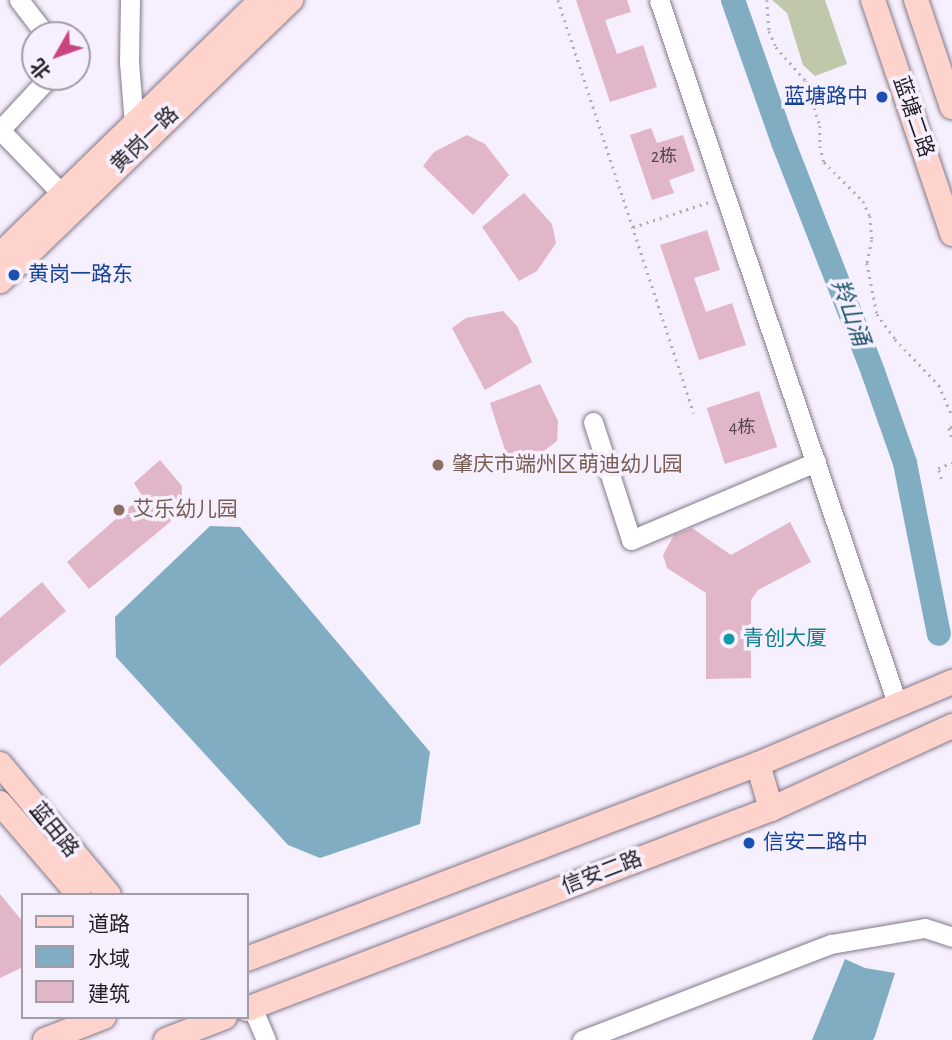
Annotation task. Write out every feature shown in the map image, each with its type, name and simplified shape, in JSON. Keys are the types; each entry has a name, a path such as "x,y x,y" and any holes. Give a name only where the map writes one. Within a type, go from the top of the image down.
{"main road":[{"name":"黄岗一路","path":"0,255 261,0"},
{"name":"黄岗一路","path":"0,281 291,0"},
{"name":"蓝塘二路","path":"873,0 952,234"},
{"name":"蓝塘二路","path":"916,0 952,107"},
{"path":"250,956 758,764 952,682"},
{"name":"信安二路","path":"249,1008 771,809 952,726"},
{"name":"蓝田路","path":"0,764 108,893"},
{"path":"758,764 771,809"},
{"name":"蓝田路","path":"0,803 77,893"},
{"path":"166,1040 220,1019"},
{"path":"45,1040 79,1023"}],"street":[{"path":"19,0 35,21"},
{"path":"130,0 129,62 134,124"},
{"path":"659,0 897,703"},
{"path":"36,91 0,130 62,194"},
{"path":"593,422 631,540 816,462"},
{"path":"582,1040 831,944 925,928 952,937"},
{"path":"249,1008 266,1040"}],"path":[{"path":"558,0 694,413"},
{"path":"767,0 769,31 776,47 806,82 820,126 820,146 824,162 863,201 870,216 872,240 867,262 877,314 895,339 939,384 952,414"},
{"path":"633,227 726,196"},
{"path":"952,427 949,428 952,437"},
{"path":"941,479 937,468 952,463"}],"green space":[{"path":"772,0 825,0 847,64 815,76 803,65 787,13"}],"water":[{"path":"210,526 240,527 430,752 420,824 320,858 288,845 116,657 115,617"},
{"path":"845,959 865,968 895,973 875,1036 873,1040 812,1040"}],"building":[{"path":"576,0 627,0 631,12 605,20 617,54 643,45 657,87 610,102"},
{"path":"651,128 657,143 683,135 695,171 669,180 674,193 652,200 630,135"},
{"path":"467,135 485,144 509,175 473,215 423,166 434,152"},
{"path":"524,193 552,224 556,243 537,271 519,281 482,227"},
{"path":"707,230 720,270 694,278 706,312 732,303 746,345 699,360 660,245"},
{"path":"503,311 517,326 532,362 485,390 452,328 466,318"},
{"path":"540,384 558,421 557,441 530,462 510,466 490,403"},
{"path":"759,391 777,447 725,464 707,408"},
{"path":"160,460 182,486 181,513 89,589 67,562 142,496 134,483"},
{"name":"青创大厦","path":"790,522 811,562 758,590 751,600 751,678 706,679 706,593 667,568 663,555 674,535 692,528 731,555"},
{"path":"42,582 66,611 0,666 0,618"},
{"path":"0,894 21,920 21,968 0,978"}],"waterway":[{"name":"羚山涌","path":"733,0 783,142 873,372 905,463 939,634"}],"place":[{"name":"蓝塘路中","path":"882,97"},
{"name":"黄岗一路东","path":"14,275"},
{"name":"肇庆市端州区萌迪幼儿园","path":"438,465"},
{"name":"艾乐幼儿园","path":"119,510"},
{"name":"青创大厦","path":"729,639"},
{"name":"信安二路中","path":"749,843"}]}
